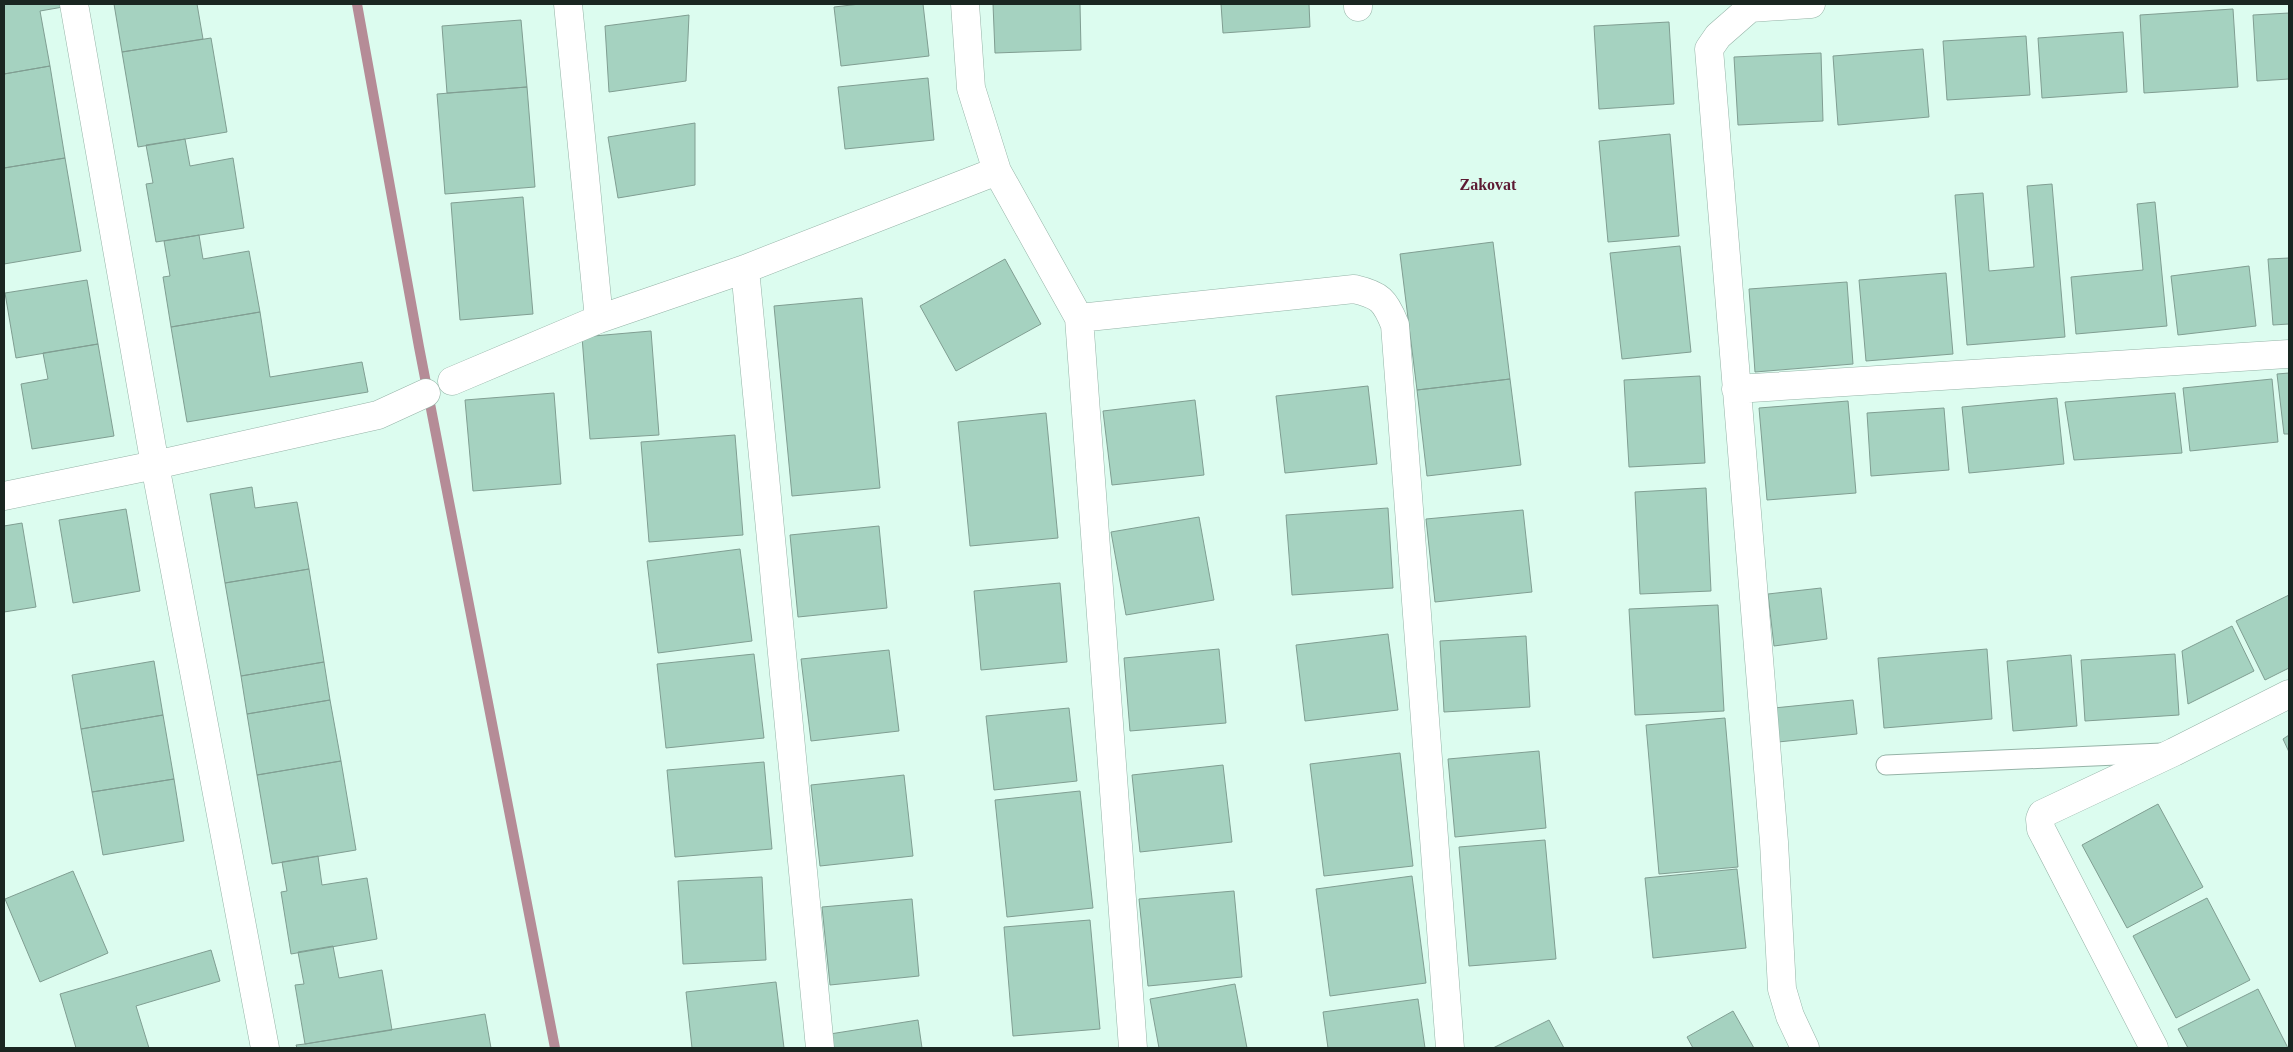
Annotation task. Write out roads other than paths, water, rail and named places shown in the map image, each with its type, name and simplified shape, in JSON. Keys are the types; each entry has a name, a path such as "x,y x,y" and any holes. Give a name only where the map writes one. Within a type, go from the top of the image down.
{"street":[{"path":"74,4 155,465 265,1048"},
{"path":"568,4 599,319"},
{"path":"965,4 971,88 997,171 1079,318 1134,1048"},
{"path":"1805,1048 1790,1016 1782,989 1774,842 1709,49 1718,36 1750,6 1811,4"},
{"path":"452,381 599,319 745,269 997,171"},
{"path":"745,269 820,1048"},
{"path":"1079,318 1354,289 1374,294 1387,306 1395,325 1450,1048"},
{"path":"1736,390 2289,354"},
{"path":"4,496 155,465 378,415 426,393"},
{"path":"2154,1048 2041,829 2040,819 2042,814 2174,752 2289,694"}],"lane":[{"path":"426,393 452,381"},
{"path":"1886,765 2174,752"}],"waterway":[{"path":"357,4 419,347 555,1048"}],"district":[{"name":"Zakovat","path":"1488,184"}]}
